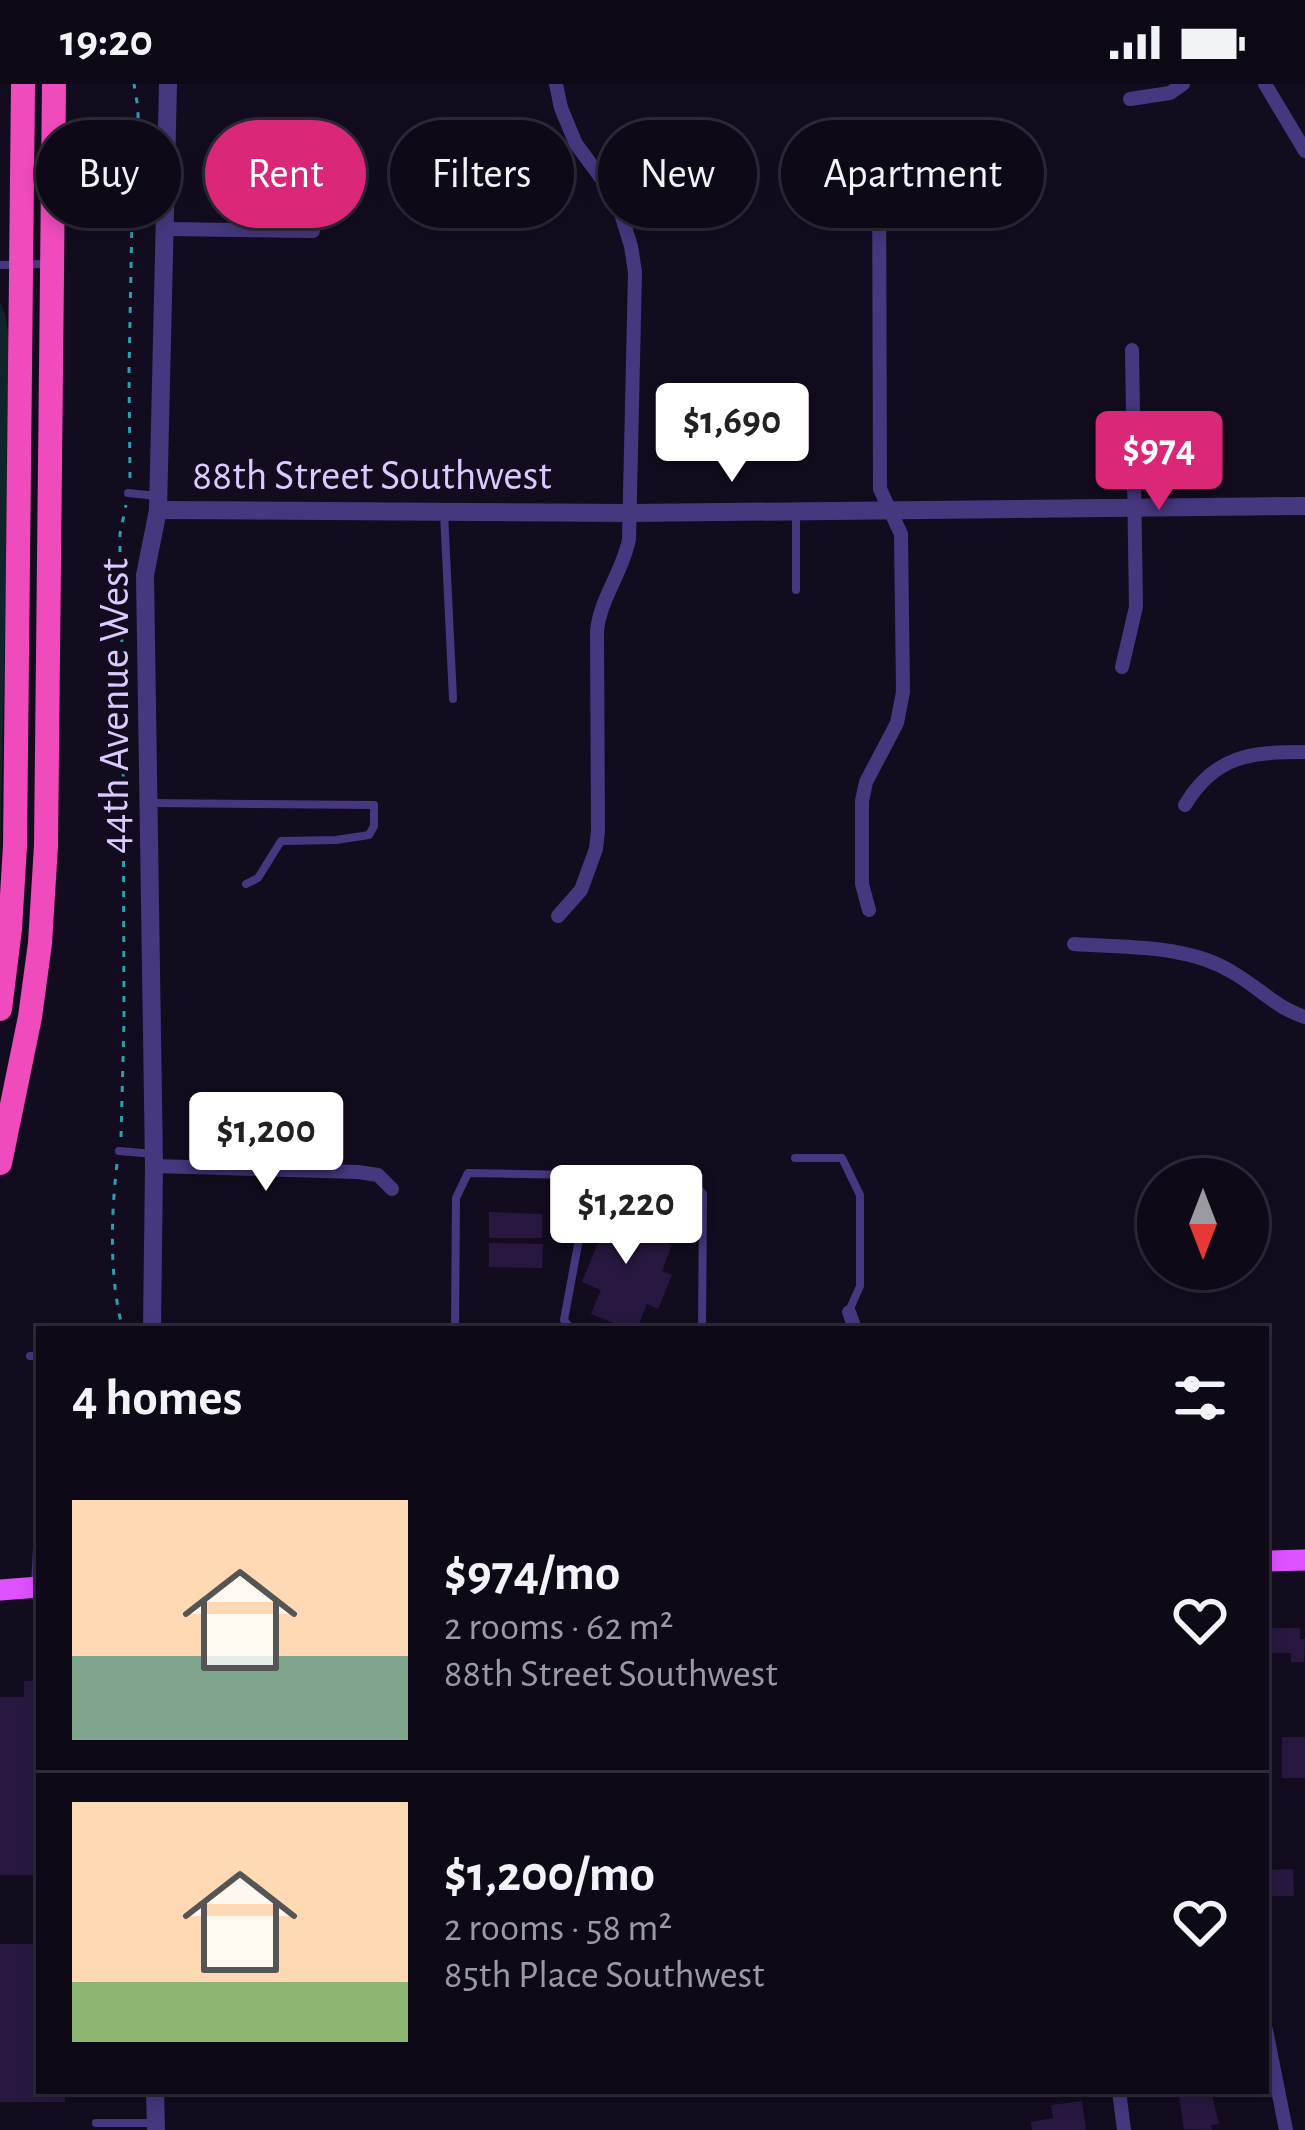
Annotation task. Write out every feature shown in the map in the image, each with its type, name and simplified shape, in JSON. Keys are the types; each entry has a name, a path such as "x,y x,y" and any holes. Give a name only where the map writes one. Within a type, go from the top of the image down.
{"highway":[{"path":"0,1010 15,846 11,265 23,84"},
{"path":"0,1162 30,1017 46,846 54,84"}],"main road":[{"path":"1269,1561 1305,1560"},
{"path":"0,1590 36,1587"}],"street":[{"name":"44th Avenue West","path":"152,1326 145,575 158,504 168,84"},
{"path":"556,84 577,144 616,198 635,272 631,513 626,557 598,618 596,849 581,890 558,916"},
{"path":"1130,99 1170,93 1183,84"},
{"path":"1264,84 1305,151"},
{"path":"868,910 862,884 862,801 866,782 897,723 903,692 901,534 880,489 879,228"},
{"path":"166,229 313,231"},
{"path":"1122,668 1136,608 1132,350"},
{"name":"88th Street Southwest","path":"158,504 631,513 1305,506"},
{"path":"1185,805 1206,775 1222,764 1270,752 1305,752"},
{"path":"1074,944 1182,952 1230,970 1271,1000 1305,1017"},
{"path":"154,1160 358,1172 378,1175 392,1189"},
{"path":"849,1312 854,1326"},
{"path":"1269,2045 1286,2130"},
{"path":"155,2094 155,2126"},
{"path":"1119,2094 1124,2130"}],"lane":[{"path":"11,265 53,264"},
{"path":"128,493 158,504"},
{"path":"444,512 453,699"},
{"path":"796,512 796,590"},
{"path":"149,803 374,805 369,835 281,841 258,878 246,884"},
{"path":"119,1151 154,1160"},
{"path":"795,1158 842,1158 860,1195 860,1286 849,1312"},
{"path":"455,1326 456,1198 468,1173 680,1177 693,1182 703,1195 702,1326"},
{"path":"569,1326 564,1320 594,1175"},
{"path":"96,2123 155,2126"}],"path":[{"path":"122,1326 113,1201 123,1110 120,534 128,493 132,218 138,141 134,84"}],"green space":[{"path":"0,302 9,356 0,859"}],"building":[{"path":"604,1198 642,1214 635,1230 672,1245 662,1271 672,1275 658,1309 647,1304 638,1326 621,1326 591,1314 601,1290 582,1282 600,1238 589,1234"},
{"path":"489,1212 542,1214 542,1238 489,1238"},
{"path":"489,1243 543,1244 542,1268 489,1267"},
{"path":"1269,1628 1300,1628 1300,1639 1305,1639 1304,1662 1291,1662 1291,1653 1269,1653"},
{"path":"24,1681 36,1681 36,1875 0,1875 0,1697 24,1697"},
{"path":"1282,1737 1305,1737 1305,1778 1282,1778"},
{"path":"1293,1869 1294,1896 1269,1896 1269,1870"},
{"path":"0,1944 36,1944 36,2094 65,2094 65,2102 0,2102"},
{"path":"1178,2094 1212,2094 1219,2124 1211,2125 1212,2130 1184,2129"},
{"path":"1082,2101 1086,2130 1032,2130 1031,2122 1053,2118 1051,2105"}]}
